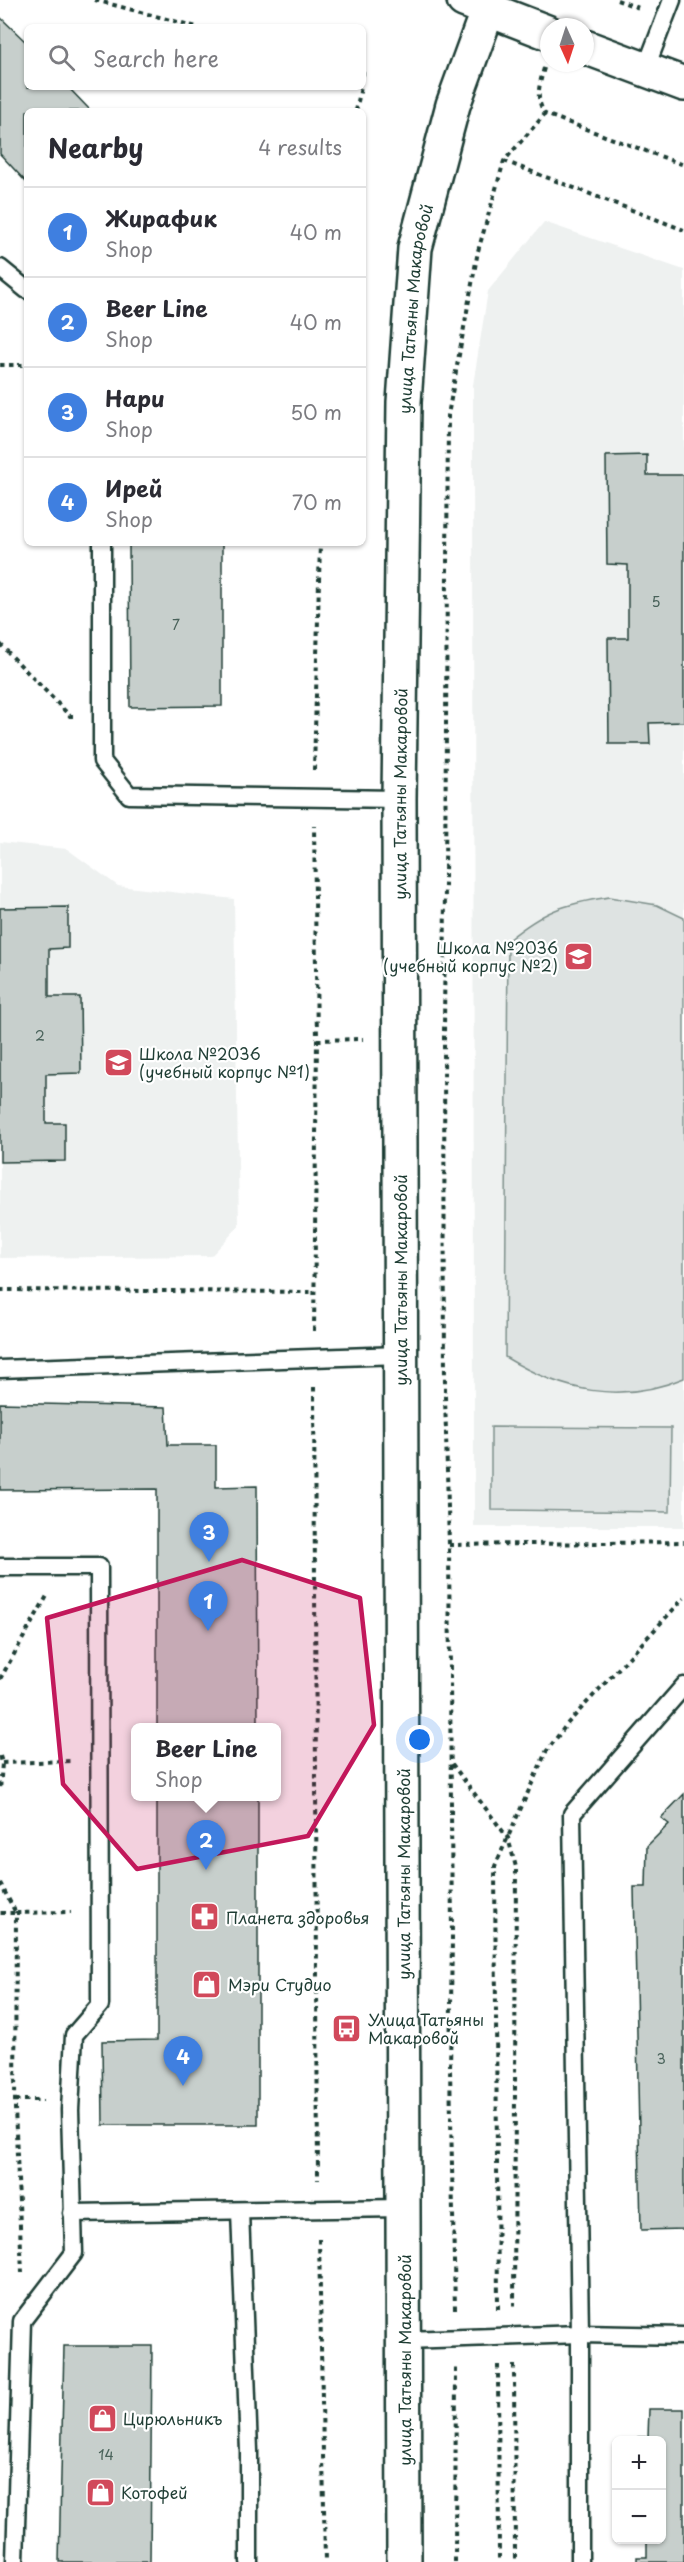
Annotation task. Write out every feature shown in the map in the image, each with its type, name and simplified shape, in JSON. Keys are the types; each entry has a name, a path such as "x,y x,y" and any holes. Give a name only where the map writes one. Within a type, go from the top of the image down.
{"street":[{"path":"476,4 540,41"},
{"name":"улица Татьяны Макаровой","path":"404,2562 399,799 404,402 415,248 453,105 476,4"},
{"path":"594,50 684,84"}],"lane":[{"path":"645,70 672,0"},
{"path":"0,268 24,288"},
{"path":"102,546 102,761 129,795 399,799"},
{"path":"0,1369 400,1355"},
{"path":"0,1567 99,1567 100,2005 74,2035 70,2110 74,2253 22,2321 15,2562"},
{"path":"580,2562 580,2334 572,1814 684,1686"},
{"path":"72,2213 404,2208"},
{"path":"240,2211 249,2451 249,2562"},
{"path":"405,2340 580,2334 684,2336"}],"path":[{"path":"95,0 186,24"},
{"path":"542,72 537,91 538,104 545,114 684,165"},
{"path":"357,108 360,90"},
{"path":"455,2562 456,2338 450,2070 453,1939 449,1545 445,1396 444,1073 448,414 478,251 504,161 545,114"},
{"path":"504,161 684,230"},
{"path":"0,365 24,365"},
{"path":"320,546 314,798 317,1040 314,1359 318,2210 325,2562"},
{"path":"0,644 70,716 102,717"},
{"path":"0,1290 314,1292"},
{"path":"449,1545 684,1542"},
{"path":"0,1679 63,1567"},
{"path":"515,2562 506,2336 495,1866 546,1752 567,1724 684,1598"},
{"path":"0,1756 2,1762 0,1791"},
{"path":"2,1762 99,1761"},
{"path":"451,1763 508,1838 516,1867 499,2562"},
{"path":"0,1882 16,1913 15,2108 24,2319"},
{"path":"0,1913 99,1912"}],"highlighted area":[{"path":"242,1560 360,1598 374,1725 308,1836 137,1869 63,1784 47,1618"}],"shaded area":[{"name":"Школа №2036 (учебный корпус №2)","path":"544,222 684,270 684,1527 474,1527 473,385 488,291"},
{"name":"Школа №2036 (учебный корпус №1)","path":"0,842 67,849 118,886 234,899 239,1226 211,1256 0,1258"},
{"path":"609,897 657,905 684,918 684,1378 637,1391 614,1392 569,1386 526,1369 505,1357 508,940 532,922 555,910"},
{"path":"491,1427 671,1428 670,1512 491,1510"}],"building":[{"path":"0,17 24,40 24,90 71,90 88,108 24,108 24,180 0,154"},
{"path":"647,455 647,475 684,475 684,722 649,723 650,744 609,744 608,638 628,638 628,565 607,564 606,456"},
{"path":"129,546 222,546 222,706 130,707"},
{"path":"68,907 68,948 49,949 49,997 80,997 81,1073 46,1074 46,1123 65,1123 65,1161 0,1162 0,908"},
{"path":"0,1403 166,1407 168,1445 216,1445 216,1487 257,1486 258,1723 157,1723 157,1489 0,1490"},
{"path":"684,1794 684,2229 641,2230 634,1887 646,1887 647,1846 669,1824 661,1818"},
{"path":"157,1801 258,1801 258,2125 103,2125 102,2041 157,2040"},
{"path":"64,2346 152,2346 150,2562 59,2562"},
{"path":"649,2409 684,2409 684,2562 637,2562 637,2557 647,2557 647,2544 666,2544 666,2436 648,2436"}],"place":[{"name":"Школа №2036 (учебный корпус №2)","path":"579,956"},
{"name":"Школа №2036 (учебный корпус №1)","path":"118,1062"},
{"name":"Нари","path":"209,1562"},
{"name":"Жирафик","path":"208,1631"},
{"name":"Beer Line","path":"206,1870"},
{"name":"Планета здоровья","path":"205,1917"},
{"name":"Мэри Студио","path":"207,1984"},
{"name":"Улица Татьяны Макаровой","path":"347,2028"},
{"name":"Ирей","path":"183,2086"},
{"name":"Цирюльникъ","path":"102,2418"},
{"name":"Котофей","path":"100,2492"}]}
